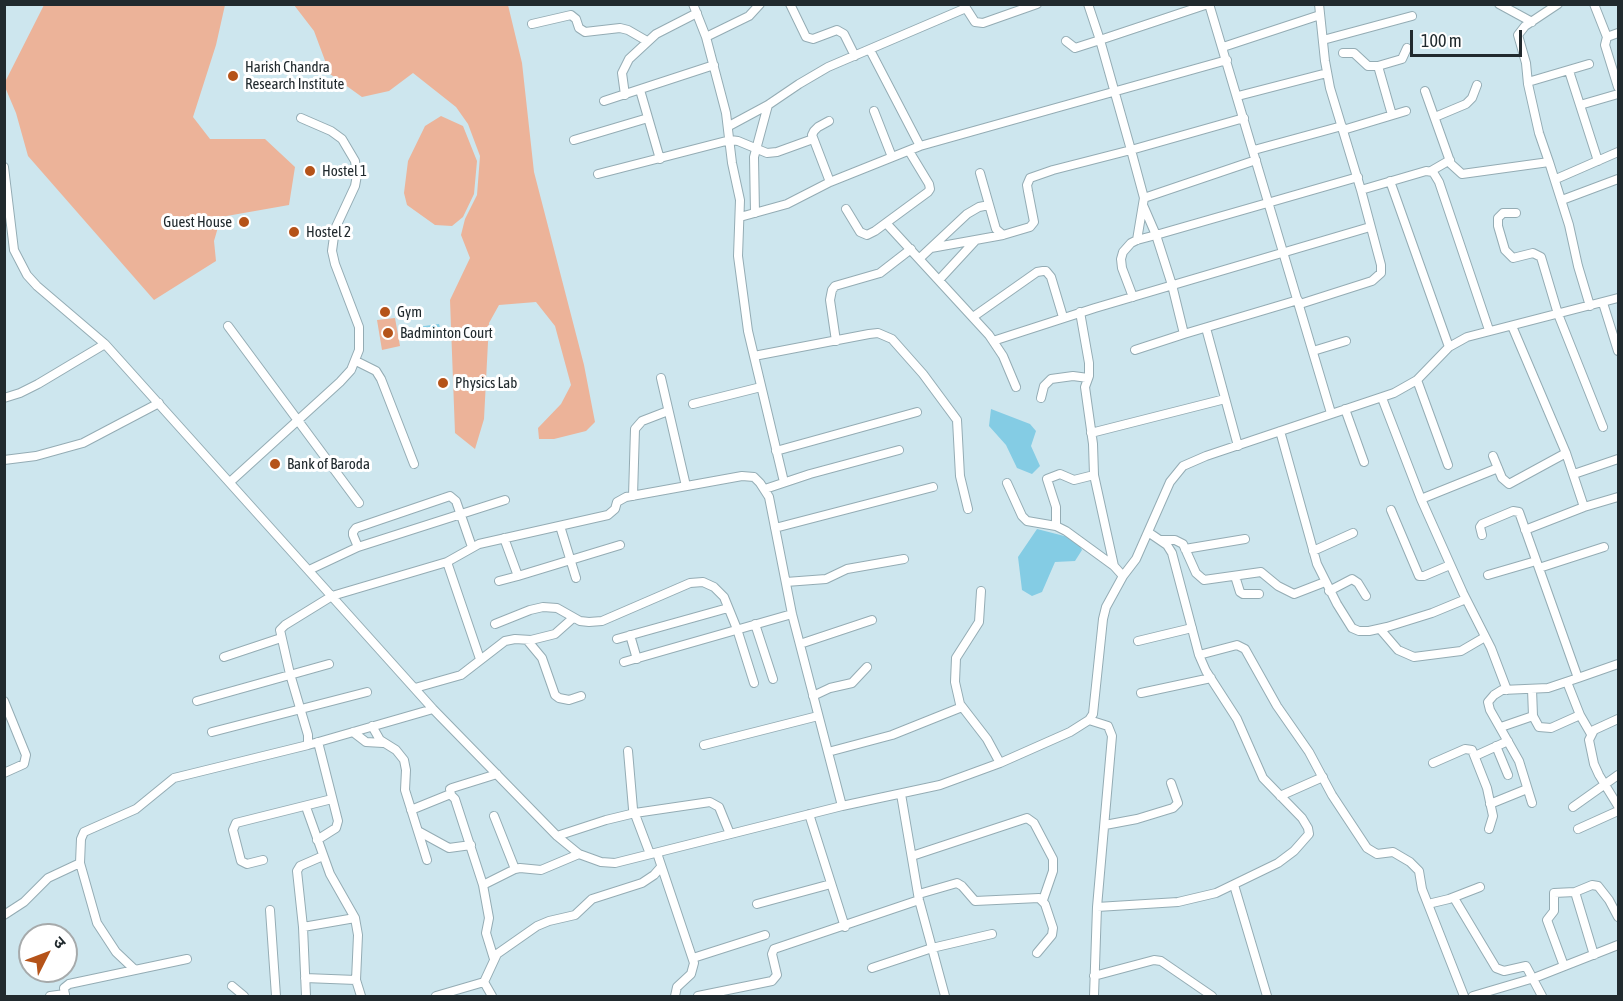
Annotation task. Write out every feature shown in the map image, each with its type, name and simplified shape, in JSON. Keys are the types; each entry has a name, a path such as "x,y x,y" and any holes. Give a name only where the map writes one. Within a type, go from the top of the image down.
{"street":[{"path":"706,37 749,16 760,4"},
{"path":"790,4 806,37 813,39 833,30 842,32 855,56"},
{"path":"729,126 768,105 815,75 966,6 975,22 982,24 1036,4"},
{"path":"1088,4 1131,150 1143,201 1172,285 1184,334"},
{"path":"1066,41 1075,48 1208,4 1238,96 1331,413"},
{"path":"1135,350 1372,281 1381,273 1381,265 1358,177 1327,73 1319,4"},
{"path":"1500,4 1532,22"},
{"path":"1558,4 1518,35 1539,133 1556,179 1590,306"},
{"path":"1594,4 1607,37 1605,45 1618,87"},
{"path":"625,95 622,81 624,66 647,41 695,9 706,37 729,126 732,163 740,200 738,256 748,331 784,482"},
{"path":"532,24 571,15 576,19 579,28 585,32 620,28 647,41"},
{"path":"1223,47 1320,15"},
{"path":"1323,40 1412,16"},
{"path":"1607,37 1618,33"},
{"path":"1343,53 1354,53 1368,66 1377,66 1402,59 1407,48"},
{"path":"870,50 920,147"},
{"path":"740,217 787,204 831,182 920,147 1227,60"},
{"path":"1528,82 1588,64"},
{"path":"604,101 714,65"},
{"path":"1377,66 1392,115"},
{"path":"1569,71 1598,161"},
{"path":"1238,96 1327,73"},
{"path":"1435,117 1466,104 1472,98 1477,85"},
{"path":"640,90 660,159"},
{"path":"1425,91 1450,160 1458,171 1468,174 1549,162"},
{"path":"1580,105 1618,94"},
{"path":"755,213 755,150 768,105"},
{"path":"874,111 892,157"},
{"path":"1254,150 1406,111"},
{"path":"230,482 340,382 356,361 361,338 332,251 335,229 355,186 357,175 355,161 342,139 331,131 301,118"},
{"path":"574,140 648,118"},
{"path":"931,248 975,241 1030,227 1034,222 1027,185 1030,178 1244,118"},
{"path":"829,121 814,131 813,139 831,182"},
{"path":"598,174 730,140 767,153 777,152 813,139"},
{"path":"846,209 860,232 871,234 928,192 929,184 909,151"},
{"path":"1556,179 1618,152"},
{"path":"1143,201 1256,160"},
{"path":"1361,190 1431,171 1450,160"},
{"path":"5,169 14,250 19,262 37,286 105,344 433,709 557,836 579,854 601,862 615,863 842,806 940,785 1000,763 1070,732 1089,720 1095,707 1106,606 1123,576 1136,559 1175,474 1184,466 1331,413 1382,398 1417,380 1449,347 1467,337 1618,298"},
{"path":"1431,171 1439,182 1489,330"},
{"path":"980,173 996,229 1003,235"},
{"path":"1133,297 1121,259 1126,248 1137,240 1358,177"},
{"path":"1562,200 1618,179"},
{"path":"1390,181 1449,347"},
{"path":"1137,240 1143,201"},
{"path":"920,258 971,210 989,205"},
{"path":"1516,213 1503,213 1498,218 1497,226 1505,250 1513,258 1533,253 1541,257 1558,314 1603,427"},
{"path":"886,223 974,317 993,341 1008,366 1016,387"},
{"path":"993,341 1063,317 1370,227"},
{"path":"939,280 975,241"},
{"path":"836,341 830,300 835,286 880,273 911,249"},
{"path":"974,317 1037,272 1043,271 1051,277 1063,317"},
{"path":"1602,303 1618,351"},
{"path":"1080,312 1089,363 1085,387 1094,475 1114,566"},
{"path":"228,326 359,503"},
{"path":"1512,326 1566,453 1584,507"},
{"path":"1206,328 1238,446"},
{"path":"754,356 869,334 885,335 897,344 953,413 958,425 960,476 968,509"},
{"path":"1313,351 1346,341"},
{"path":"4,398 38,384 105,344"},
{"path":"356,361 376,371 381,379 414,464"},
{"path":"1041,398 1044,386 1051,380 1073,376 1088,378"},
{"path":"661,378 686,486"},
{"path":"1417,380 1448,465"},
{"path":"693,404 761,387"},
{"path":"1382,398 1421,499 1507,690"},
{"path":"1091,433 1225,399"},
{"path":"4,460 36,456 83,443 159,403"},
{"path":"1345,409 1364,462"},
{"path":"633,496 635,429 642,421 668,411"},
{"path":"776,451 917,412"},
{"path":"1280,431 1312,551 1329,591 1353,628 1359,631 1380,629 1432,613 1466,599"},
{"path":"765,489 899,450"},
{"path":"1493,456 1502,478 1509,484 1566,453"},
{"path":"1574,474 1618,459"},
{"path":"1421,499 1498,468"},
{"path":"1056,526 1056,507 1047,479 1060,474 1074,480 1094,475"},
{"path":"308,745 309,738 280,630 332,596 447,562 472,547 608,515 612,513 621,499 748,475 754,477 769,497 792,614 842,806"},
{"path":"1007,483 1022,516 1027,521 1056,526 1078,539 1114,566 1123,576"},
{"path":"775,528 933,487"},
{"path":"358,547 353,535 356,528 450,496 454,498 472,547"},
{"path":"1525,530 1584,507 1618,497"},
{"path":"309,570 358,547 505,500"},
{"path":"1391,510 1419,576 1425,576 1450,565"},
{"path":"1482,535 1480,527 1482,524 1513,511 1519,512 1578,678"},
{"path":"560,526 576,578"},
{"path":"1097,907 1178,902 1216,893 1278,863 1294,851 1309,834 1302,818 1263,778 1237,719 1199,655 1172,553 1167,544 1148,532"},
{"path":"1312,551 1353,533"},
{"path":"504,538 518,576"},
{"path":"1185,549 1245,539"},
{"path":"1159,540 1175,540 1183,544 1196,573 1204,580 1261,572 1286,592 1294,594 1325,582"},
{"path":"499,581 620,545"},
{"path":"1488,575 1604,547"},
{"path":"786,582 826,579 847,569 904,559"},
{"path":"447,562 480,659"},
{"path":"1234,576 1240,592 1259,594"},
{"path":"1329,591 1352,579 1358,583 1366,596"},
{"path":"495,624 543,607 557,608 573,618 589,622 602,621 696,581 703,582 714,587 724,597 754,682"},
{"path":"981,591 979,622 959,651 955,666 957,694 1000,763"},
{"path":"617,639 728,608"},
{"path":"624,663 792,614"},
{"path":"415,688 461,675 505,641 527,640 555,634 573,618"},
{"path":"800,644 872,620"},
{"path":"755,624 772,679"},
{"path":"1138,640 1192,628"},
{"path":"1380,629 1398,650 1414,657 1461,651 1485,637"},
{"path":"630,635 637,658"},
{"path":"224,657 281,638"},
{"path":"527,640 542,658 555,695 568,700 581,696"},
{"path":"1199,655 1237,645 1245,649 1277,706 1310,752 1332,795 1367,848 1377,854 1393,852 1416,868 1421,875 1422,889 1464,996"},
{"path":"197,700 329,664"},
{"path":"1532,803 1519,761 1490,710 1488,702 1498,692 1548,688 1618,664"},
{"path":"813,696 830,688 852,683 867,667"},
{"path":"1141,693 1211,678"},
{"path":"1567,682 1580,715 1591,734 1590,749 1594,764 1618,806"},
{"path":"1532,690 1533,716 1539,727 1551,728 1580,715"},
{"path":"212,732 367,693"},
{"path":"4,701 27,755 21,767 4,773"},
{"path":"828,752 892,735 963,707"},
{"path":"135,970 116,952 97,923 80,863 81,839 84,832 136,809 174,778 308,745 433,709"},
{"path":"704,745 818,716"},
{"path":"1501,727 1533,716"},
{"path":"1591,734 1598,727 1618,719"},
{"path":"1089,720 1105,724 1112,731 1097,907 1094,996"},
{"path":"372,726 377,736 396,750 404,760 405,790 427,860"},
{"path":"353,732 366,742 384,743"},
{"path":"1475,756 1508,741"},
{"path":"317,840 338,825 318,742"},
{"path":"1496,746 1508,775"},
{"path":"1433,763 1465,749 1472,750 1485,781 1491,804 1490,829"},
{"path":"628,751 635,813 661,867 693,958 694,968 677,987 675,996"},
{"path":"494,959 486,933 489,918 483,885 450,789 497,774"},
{"path":"1573,807 1618,775"},
{"path":"1280,796 1323,777"},
{"path":"1104,825 1137,819 1173,808 1178,803 1171,783"},
{"path":"1491,804 1527,789"},
{"path":"901,794 919,897 945,996"},
{"path":"411,810 451,795"},
{"path":"263,860 243,863 233,830 234,824 333,799"},
{"path":"557,836 635,813 710,802 715,804 722,813 730,834"},
{"path":"306,807 330,874 355,918 358,935 356,980 361,996"},
{"path":"1578,829 1618,811"},
{"path":"809,814 844,927"},
{"path":"494,816 515,869"},
{"path":"912,856 1027,818 1034,823 1053,859 1053,871 1043,900"},
{"path":"418,831 449,848 471,845"},
{"path":"483,885 515,869 524,868 536,871 545,869 579,854"},
{"path":"306,996 303,927 297,868 323,856"},
{"path":"4,915 24,902 48,878 80,863"},
{"path":"436,996 449,995 484,982 497,954 541,924 573,916 592,899 642,883 661,867"},
{"path":"698,996 772,981 777,975 772,954 774,949 844,927 957,883 962,885 975,901 1035,897 1043,900 1049,911 1053,932 1037,953"},
{"path":"757,904 831,884"},
{"path":"1234,885 1267,996"},
{"path":"1564,966 1547,920 1554,911 1554,893 1575,892 1592,885 1598,886 1618,917"},
{"path":"1428,903 1454,898 1480,888"},
{"path":"1575,892 1594,955"},
{"path":"1454,898 1496,968 1504,971 1526,966 1542,996"},
{"path":"270,910 276,996"},
{"path":"303,927 355,918"},
{"path":"872,968 932,948 992,934"},
{"path":"693,958 765,935"},
{"path":"1473,996 1534,978 1618,945"},
{"path":"50,996 65,995 64,988 69,984 187,959"},
{"path":"1094,976 1154,960 1161,961 1212,996"},
{"path":"306,978 356,980"},
{"path":"484,982 492,996"},
{"path":"232,986 244,996"}],"shaded area":[{"path":"44,5 225,5 216,45 193,117 210,139 265,139 295,167 289,205 221,217 214,241 216,261 154,300 28,156 5,82"},
{"path":"294,5 508,5 522,63 534,172 584,365 595,422 586,431 554,439 539,439 538,428 561,404 571,385 555,326 536,302 499,305 489,323 484,419 475,449 455,433 450,300 470,258 461,235 465,219 477,195 480,156 468,124 456,107 413,73 389,91 362,97 330,74 314,31"},
{"path":"441,116 463,126 477,161 474,194 463,217 452,226 435,225 407,205 404,193 408,161 425,126"},
{"name":"Badminton Court","path":"395,318 400,346 382,350 377,320"}],"water":[{"path":"439,324 442,334 419,338 417,327"},
{"path":"991,409 1030,424 1036,431 1031,446 1040,466 1032,474 1017,468 1006,445 989,426"},
{"path":"1037,529 1076,539 1082,550 1075,561 1055,562 1042,592 1032,596 1022,590 1018,557"}],"place":[{"name":"Harish Chandra Research Institute","path":"233,76"},
{"name":"Hostel 1","path":"310,171"},
{"name":"Guest House","path":"244,222"},
{"name":"Hostel 2","path":"294,232"},
{"name":"Gym","path":"385,312"},
{"name":"Badminton Court","path":"388,333"},
{"name":"Physics Lab","path":"443,383"},
{"name":"Bank of Baroda","path":"275,464"}]}
